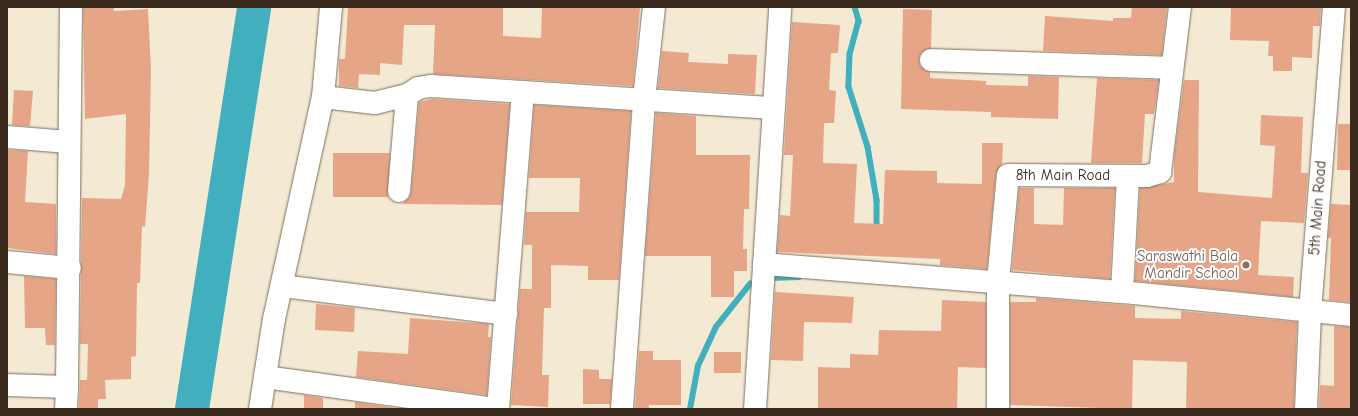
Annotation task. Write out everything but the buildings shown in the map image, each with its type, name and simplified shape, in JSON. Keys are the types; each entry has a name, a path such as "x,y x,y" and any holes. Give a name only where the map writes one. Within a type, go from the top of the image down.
{"street":[{"path":"66,409 70,268 68,142 71,7 67,7"},
{"path":"260,409 282,286 323,97 332,7"},
{"path":"622,409 644,99 654,7"},
{"path":"755,409 780,7"},
{"name":"8th Main Road","path":"998,409 998,282 1008,176 1147,176 1160,172 1180,7"},
{"name":"5th Main Road","path":"1306,409 1310,312 1334,7"},
{"path":"931,60 1172,68"},
{"path":"323,97 375,102 407,95 418,88 431,86 773,108"},
{"path":"498,409 523,92"},
{"path":"399,191 407,95"},
{"path":"7,137 68,142"},
{"path":"1122,292 1128,176"},
{"path":"7,262 70,268"},
{"path":"764,264 1122,292 1310,312 1351,314"},
{"path":"282,286 506,314"},
{"path":"265,377 495,409"},
{"path":"7,386 67,387"}],"waterway":[{"path":"192,409 254,7"},
{"path":"855,7 859,21 850,54 849,87 868,147 877,200 877,231"},
{"path":"770,278 799,277"},
{"path":"690,409 698,366 716,327 750,284"}],"place":[{"name":"Saraswathi Bala Mandir School","path":"1246,265"}]}
